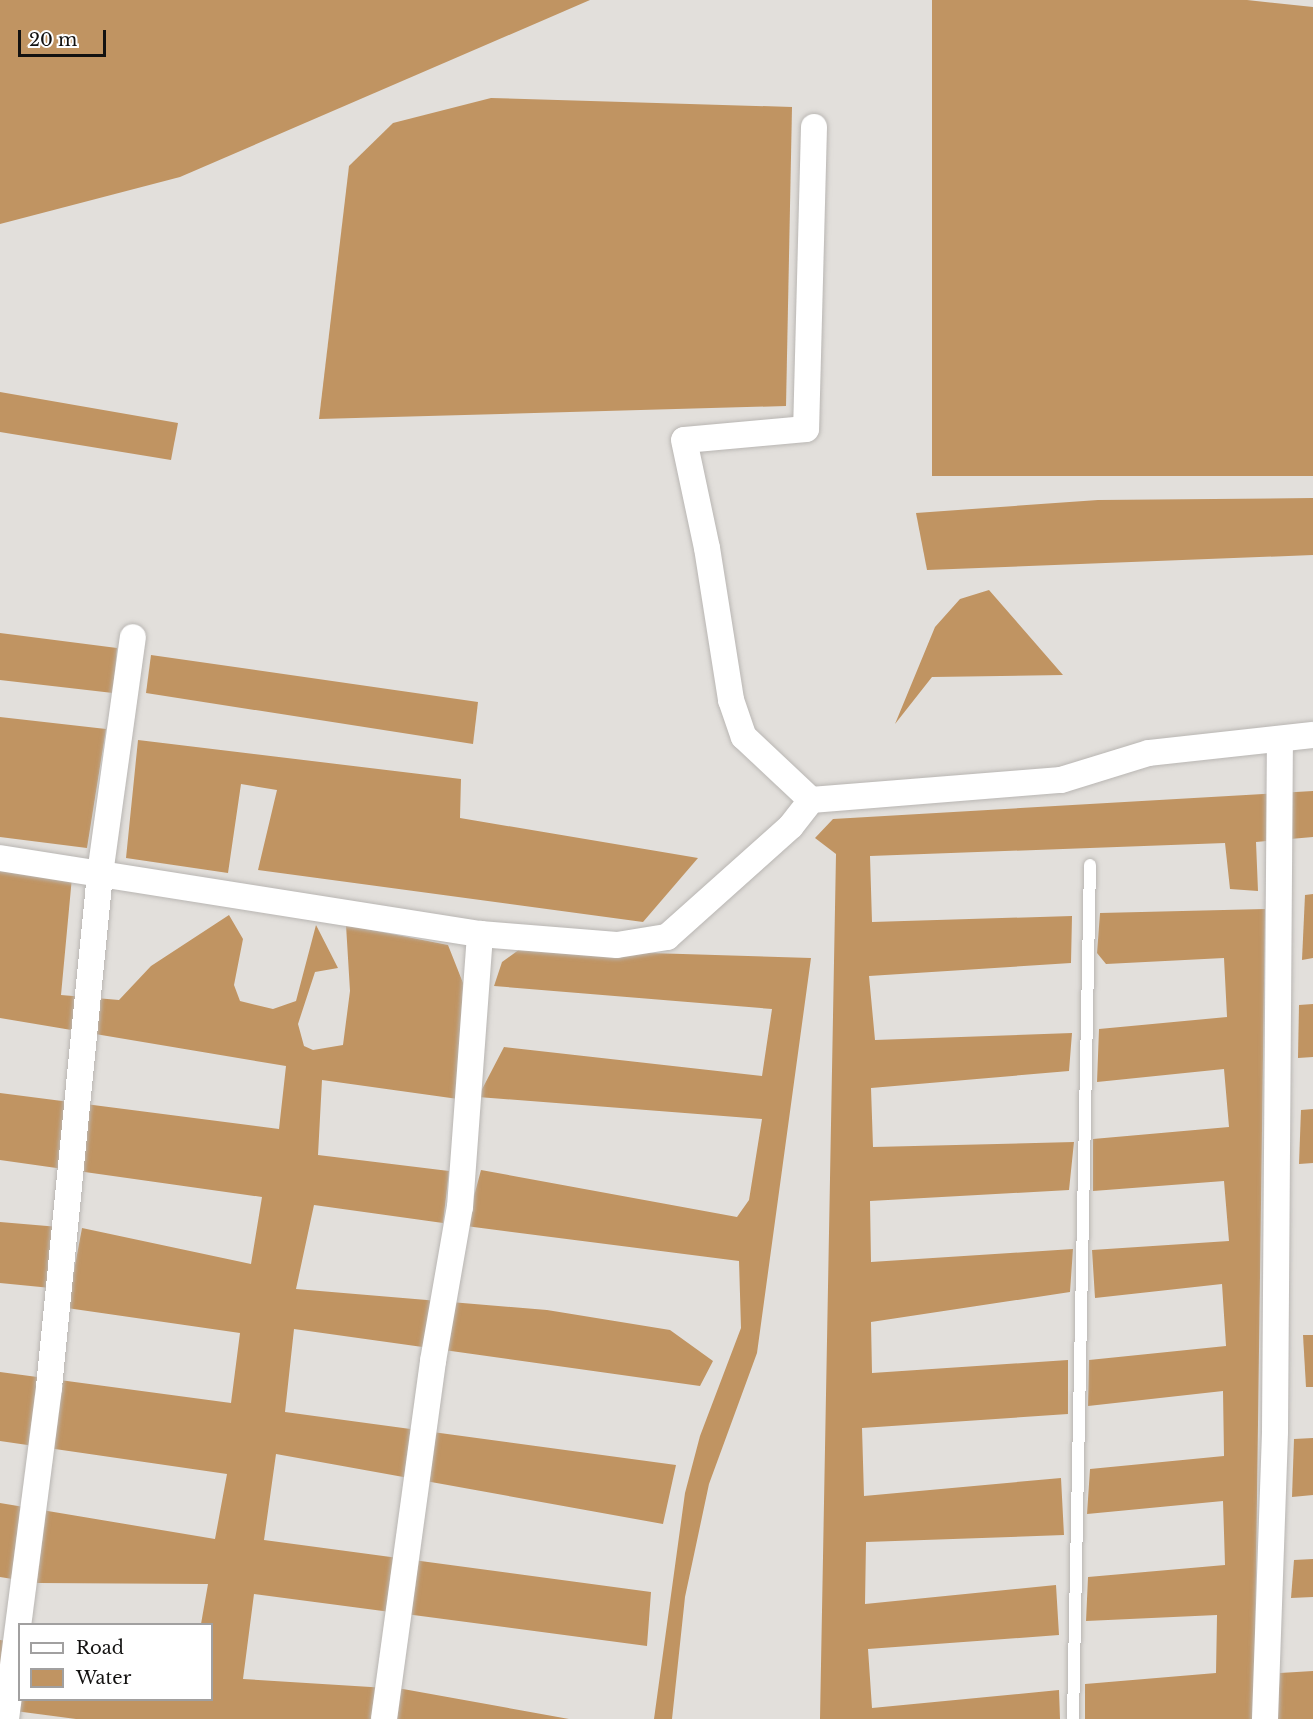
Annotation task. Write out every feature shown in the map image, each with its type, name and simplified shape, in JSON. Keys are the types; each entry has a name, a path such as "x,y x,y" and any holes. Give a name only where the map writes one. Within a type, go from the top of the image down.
{"street":[{"path":"812,800 744,737 731,700 707,549 684,440 806,429 814,127"},
{"path":"18,1623 49,1386 100,874 133,637"},
{"path":"0,858 480,934 617,945 667,937 791,826 812,800 1061,780 1149,753 1313,735"},
{"path":"1264,1719 1275,1431 1280,739"},
{"path":"384,1719 433,1361 460,1207 480,934"},
{"path":"6,1719 18,1626"}],"lane":[{"path":"1073,1719 1090,865"}],"water":[{"path":"0,0 590,0 180,177 0,224"},
{"path":"932,0 1247,0 1313,7 1313,476 932,476"},
{"path":"491,98 792,107 786,406 319,419 349,166 393,123"},
{"path":"0,392 178,423 171,460 0,432"},
{"path":"1313,498 1313,555 927,570 916,513 1098,500"},
{"path":"989,590 1063,675 932,677 895,724 935,627 960,599"},
{"path":"0,633 117,648 113,693 0,680"},
{"path":"151,655 478,702 473,744 146,693"},
{"path":"0,717 106,729 87,848 0,837"},
{"path":"138,740 461,779 460,818 698,858 643,922 258,870 277,790 241,784 228,873 126,858"},
{"path":"1313,791 1313,837 1256,842 1258,891 1230,889 1225,843 870,856 872,922 1072,916 1071,963 869,976 875,1040 1072,1033 1069,1071 871,1088 873,1147 1074,1142 1069,1190 870,1201 871,1262 1073,1249 1070,1292 871,1322 872,1373 1068,1360 1068,1414 862,1428 864,1496 1061,1478 1064,1535 866,1542 865,1604 1056,1585 1059,1635 868,1649 872,1708 1059,1690 1060,1719 820,1719 836,854 815,838 833,819"},
{"path":"0,868 72,877 61,995 119,1000 151,966 229,915 243,939 234,985 240,1001 273,1009 296,1001 316,925 338,968 315,972 298,1024 304,1046 313,1050 343,1045 350,991 346,925 448,945 463,983 458,1099 322,1080 318,1155 449,1171 443,1223 314,1205 296,1289 547,1310 670,1330 713,1361 700,1386 294,1329 285,1412 676,1465 663,1524 276,1454 264,1540 651,1592 647,1646 254,1594 243,1679 403,1689 569,1719 76,1719 0,1709 0,1640 18,1643 18,1701 213,1701 213,1623 201,1623 208,1584 38,1583 0,1577 0,1503 215,1539 227,1474 0,1441 0,1372 231,1403 240,1333 67,1308 82,1228 251,1264 262,1197 0,1160 0,1093 279,1129 286,1066 0,1018"},
{"path":"1313,894 1313,958 1302,960 1305,895"},
{"path":"1265,909 1254,1719 1085,1719 1085,1684 1216,1673 1217,1615 1086,1621 1088,1577 1225,1565 1223,1501 1087,1514 1090,1469 1224,1456 1223,1391 1088,1406 1089,1360 1226,1346 1222,1284 1095,1298 1092,1250 1229,1241 1224,1181 1093,1191 1093,1139 1229,1127 1224,1069 1097,1082 1099,1029 1227,1017 1224,958 1106,964 1097,953 1100,913"},
{"path":"520,949 811,958 757,1353 709,1484 685,1597 672,1719 654,1719 685,1493 700,1436 741,1328 739,1261 466,1226 481,1170 737,1217 749,1200 762,1119 478,1097 504,1047 762,1076 772,1009 494,986 502,962"},
{"path":"1313,1004 1313,1057 1298,1058 1299,1005"},
{"path":"1313,1109 1313,1163 1299,1164 1301,1110"},
{"path":"0,1222 59,1227 51,1288 0,1283"},
{"path":"1303,1335 1313,1335 1313,1387 1306,1387"},
{"path":"1313,1438 1313,1495 1292,1497 1294,1439"},
{"path":"1313,1559 1313,1597 1291,1598 1294,1560"},
{"path":"1313,1671 1313,1719 1277,1719 1280,1673"}]}
